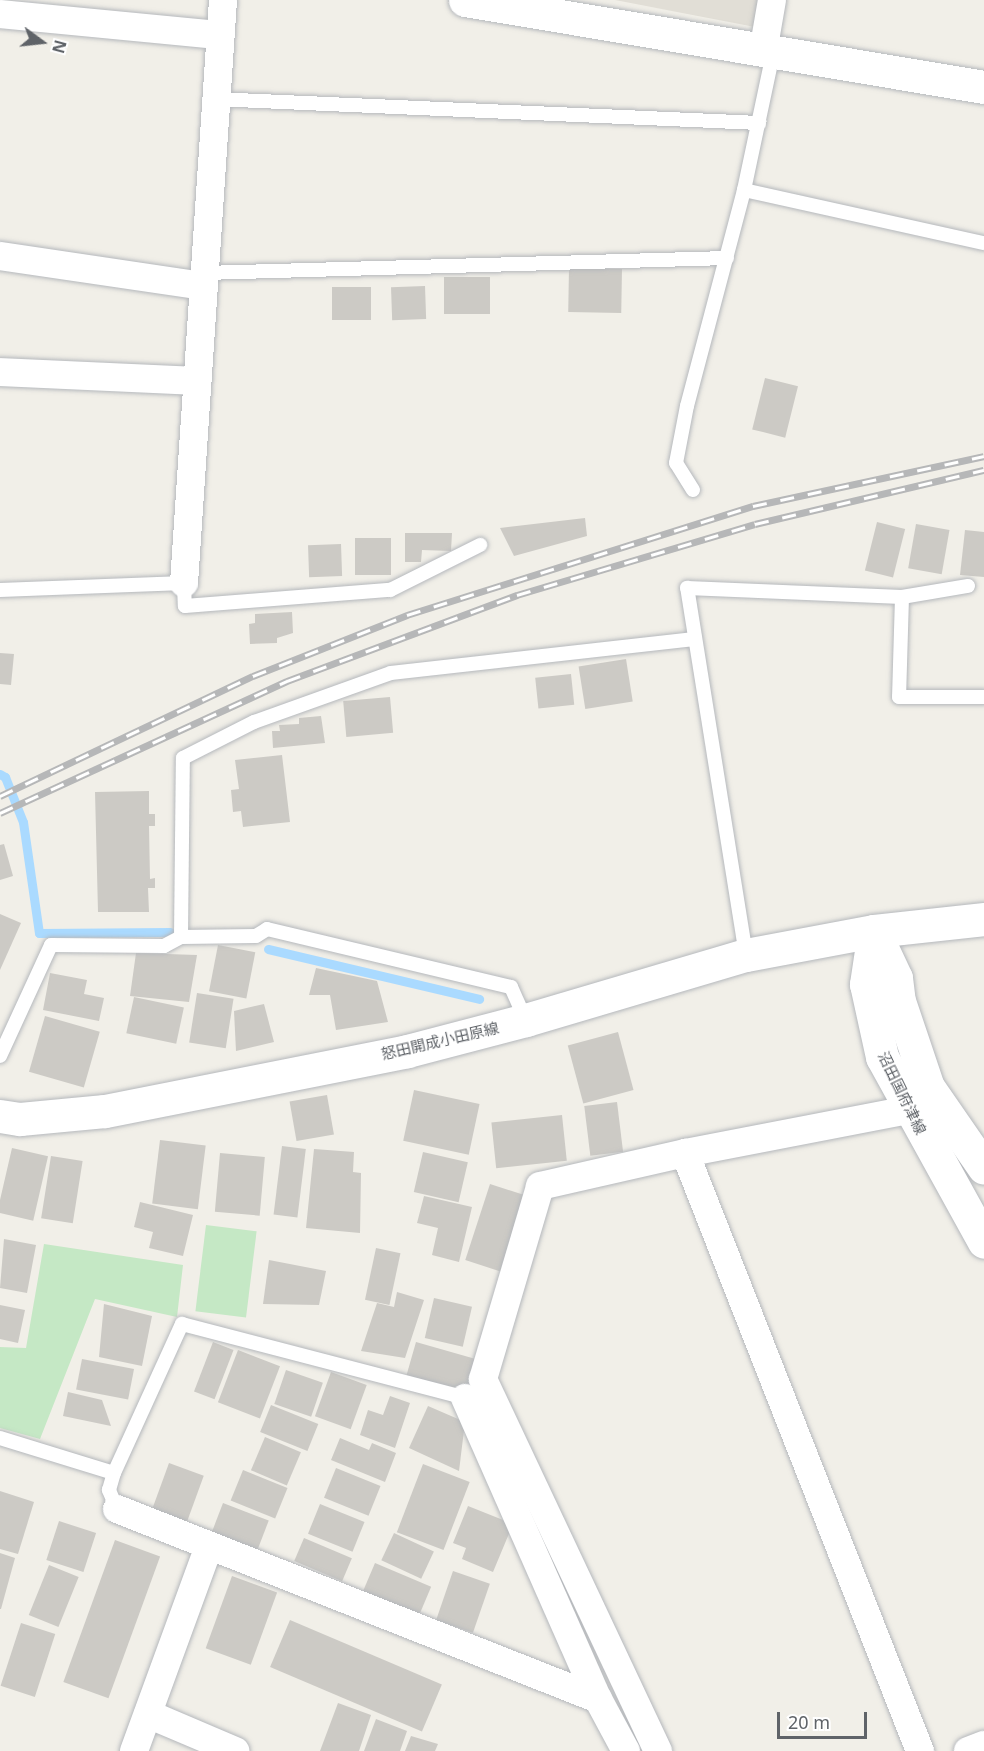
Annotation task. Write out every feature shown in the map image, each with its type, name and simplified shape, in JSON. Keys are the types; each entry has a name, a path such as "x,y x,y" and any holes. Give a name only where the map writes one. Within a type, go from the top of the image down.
{"main road":[{"path":"465,0 768,53 984,87"},
{"path":"874,931 984,919"},
{"name":"怒田開成小田原線","path":"0,1116 20,1119 105,1111 407,1051 526,1020 746,955 874,931"},
{"name":"沼田国府津線","path":"874,931 866,984 882,1057 909,1110 984,1242"},
{"name":"沼田国府津線","path":"874,931 896,978 899,1001 928,1087 981,1161"}],"street":[{"path":"184,583 218,35 223,0"},
{"path":"768,53 772,0"},
{"path":"0,14 218,35"},
{"path":"0,256 204,279"},
{"path":"0,372 195,381"},
{"path":"658,1751 483,1380 540,1186 685,1153 909,1110"},
{"path":"685,1153 920,1751"},
{"path":"465,1398 598,1699 626,1751"},
{"path":"117,1509 598,1699"},
{"path":"134,1751 209,1546"},
{"path":"148,1714 235,1751"},
{"path":"968,1751 984,1745"}],"lane":[{"path":"693,490 676,463 687,406 744,190 759,123 768,53"},
{"path":"214,99 759,123"},
{"path":"744,190 984,243"},
{"path":"204,279 727,258"},
{"path":"0,590 184,583 185,606 390,590 480,545"},
{"path":"746,955 687,588 902,597 968,586"},
{"path":"902,597 899,697 984,698"},
{"path":"181,937 183,758 254,722 391,673 694,639"},
{"path":"0,1056 51,945 164,946 181,937 256,936 267,929 511,987 526,1020"},
{"path":"117,1509 110,1490 114,1473 182,1324 465,1398 495,1403"},
{"path":"0,1438 114,1473"}],"shaded area":[{"path":"615,0 780,0 775,31"}],"green space":[{"path":"206,1225 257,1231 246,1318 195,1311"},
{"path":"44,1244 183,1265 177,1317 95,1299 40,1439 0,1428 0,1347 26,1348"}],"building":[{"path":"569,268 622,269 621,313 568,312"},
{"path":"444,277 490,277 490,314 444,314"},
{"path":"425,286 426,319 392,320 391,287"},
{"path":"332,287 371,287 371,320 332,320"},
{"path":"765,378 798,386 785,438 752,429"},
{"path":"585,518 587,536 514,556 500,528"},
{"path":"877,522 905,529 893,578 865,571"},
{"path":"916,524 949,530 942,574 908,568"},
{"path":"965,530 984,532 984,577 960,575"},
{"path":"405,533 452,533 451,551 422,550 421,562 405,562"},
{"path":"355,538 391,538 391,575 355,575"},
{"path":"341,544 342,576 309,577 308,545"},
{"path":"292,612 293,633 277,638 277,643 250,644 249,624 255,623 255,614"},
{"path":"0,653 14,654 11,685 0,684"},
{"path":"626,659 633,701 585,709 579,667"},
{"path":"571,674 574,705 538,709 535,678"},
{"path":"390,697 393,733 346,737 343,701"},
{"path":"321,716 325,743 273,748 272,731 280,731 279,725 299,724 299,718"},
{"path":"282,755 290,822 243,827 241,811 233,812 231,790 239,789 235,760"},
{"path":"149,791 149,814 155,814 155,826 149,826 150,879 155,878 155,888 148,888 149,912 98,912 95,792"},
{"path":"4,844 13,876 0,880 0,845"},
{"path":"0,914 21,923 0,970"},
{"path":"218,945 255,952 246,998 209,991"},
{"path":"136,953 197,955 189,1002 130,996"},
{"path":"316,968 377,981 388,1022 336,1030 330,995 309,995"},
{"path":"50,973 87,980 84,994 104,998 99,1021 43,1010"},
{"path":"197,993 234,999 226,1048 189,1042"},
{"path":"134,997 184,1008 176,1044 126,1033"},
{"path":"264,1004 274,1042 236,1051 234,1011"},
{"path":"45,1016 100,1032 84,1087 29,1072"},
{"path":"618,1032 634,1090 583,1103 568,1045"},
{"path":"414,1090 480,1104 469,1155 403,1141"},
{"path":"327,1095 334,1134 297,1141 290,1102"},
{"path":"617,1102 623,1152 590,1156 584,1106"},
{"path":"562,1115 567,1161 496,1168 491,1122"},
{"path":"160,1140 206,1146 198,1209 152,1204"},
{"path":"282,1146 306,1149 297,1217 274,1214"},
{"path":"12,1148 48,1156 33,1221 0,1213 0,1200"},
{"path":"314,1149 354,1152 353,1172 361,1173 360,1233 306,1228"},
{"path":"423,1152 468,1162 459,1202 414,1192"},
{"path":"220,1153 265,1157 260,1216 215,1212"},
{"path":"51,1156 83,1161 73,1223 41,1218"},
{"path":"490,1184 528,1196 503,1272 465,1260"},
{"path":"424,1196 472,1207 459,1262 432,1255 438,1228 417,1223"},
{"path":"140,1202 193,1215 183,1256 149,1248 153,1232 134,1227"},
{"path":"4,1239 36,1245 27,1293 0,1288"},
{"path":"376,1248 400,1253 389,1305 365,1300"},
{"path":"269,1260 326,1271 319,1305 263,1304"},
{"path":"397,1292 424,1300 405,1358 361,1351 377,1303 394,1307"},
{"path":"434,1298 472,1307 463,1347 425,1338"},
{"path":"104,1304 152,1316 142,1366 99,1357"},
{"path":"0,1305 25,1310 18,1343 0,1339"},
{"path":"213,1342 234,1350 215,1399 194,1391"},
{"path":"416,1342 476,1359 466,1393 406,1376"},
{"path":"238,1350 280,1366 260,1418 218,1402"},
{"path":"82,1359 134,1369 128,1400 76,1389"},
{"path":"286,1370 323,1383 311,1417 274,1404"},
{"path":"331,1372 367,1385 351,1429 315,1416"},
{"path":"68,1392 102,1400 111,1426 63,1416"},
{"path":"390,1396 410,1403 395,1448 360,1435 368,1410 383,1415"},
{"path":"271,1405 318,1424 307,1451 260,1432"},
{"path":"428,1406 465,1422 459,1471 409,1448"},
{"path":"265,1437 301,1452 287,1485 251,1470"},
{"path":"340,1438 369,1450 372,1443 396,1453 385,1482 331,1460"},
{"path":"169,1463 204,1476 187,1522 152,1509"},
{"path":"423,1464 470,1482 444,1550 397,1532"},
{"path":"336,1468 381,1486 369,1516 324,1498"},
{"path":"243,1470 288,1488 275,1519 231,1501"},
{"path":"0,1491 34,1502 18,1554 0,1549"},
{"path":"223,1503 269,1521 256,1553 210,1536"},
{"path":"320,1504 365,1522 353,1552 308,1534"},
{"path":"468,1506 513,1524 493,1572 462,1559 466,1548 453,1543"},
{"path":"59,1521 96,1533 83,1572 46,1560"},
{"path":"394,1533 434,1552 421,1579 381,1560"},
{"path":"304,1538 352,1558 342,1581 294,1561"},
{"path":"115,1540 160,1556 108,1698 63,1682"},
{"path":"0,1553 15,1558 1,1609 0,1609"},
{"path":"375,1563 431,1587 418,1618 362,1594"},
{"path":"49,1565 79,1577 58,1627 29,1615"},
{"path":"453,1571 490,1584 473,1633 436,1620"},
{"path":"232,1576 277,1592 251,1665 206,1648"},
{"path":"290,1620 442,1684 422,1731 270,1667"},
{"path":"21,1623 55,1634 35,1697 1,1686"},
{"path":"338,1703 371,1715 359,1751 320,1751"},
{"path":"376,1719 407,1731 400,1751 364,1751"},
{"path":"411,1736 438,1744 435,1751 405,1751"}],"waterway":[{"path":"0,774 5,777 23,822 39,933 170,932"},
{"path":"268,949 479,999"}],"railway":[{"path":"0,796 253,676 407,615 753,506 984,456"},
{"path":"0,813 287,681 517,595 755,524 984,470"}]}
